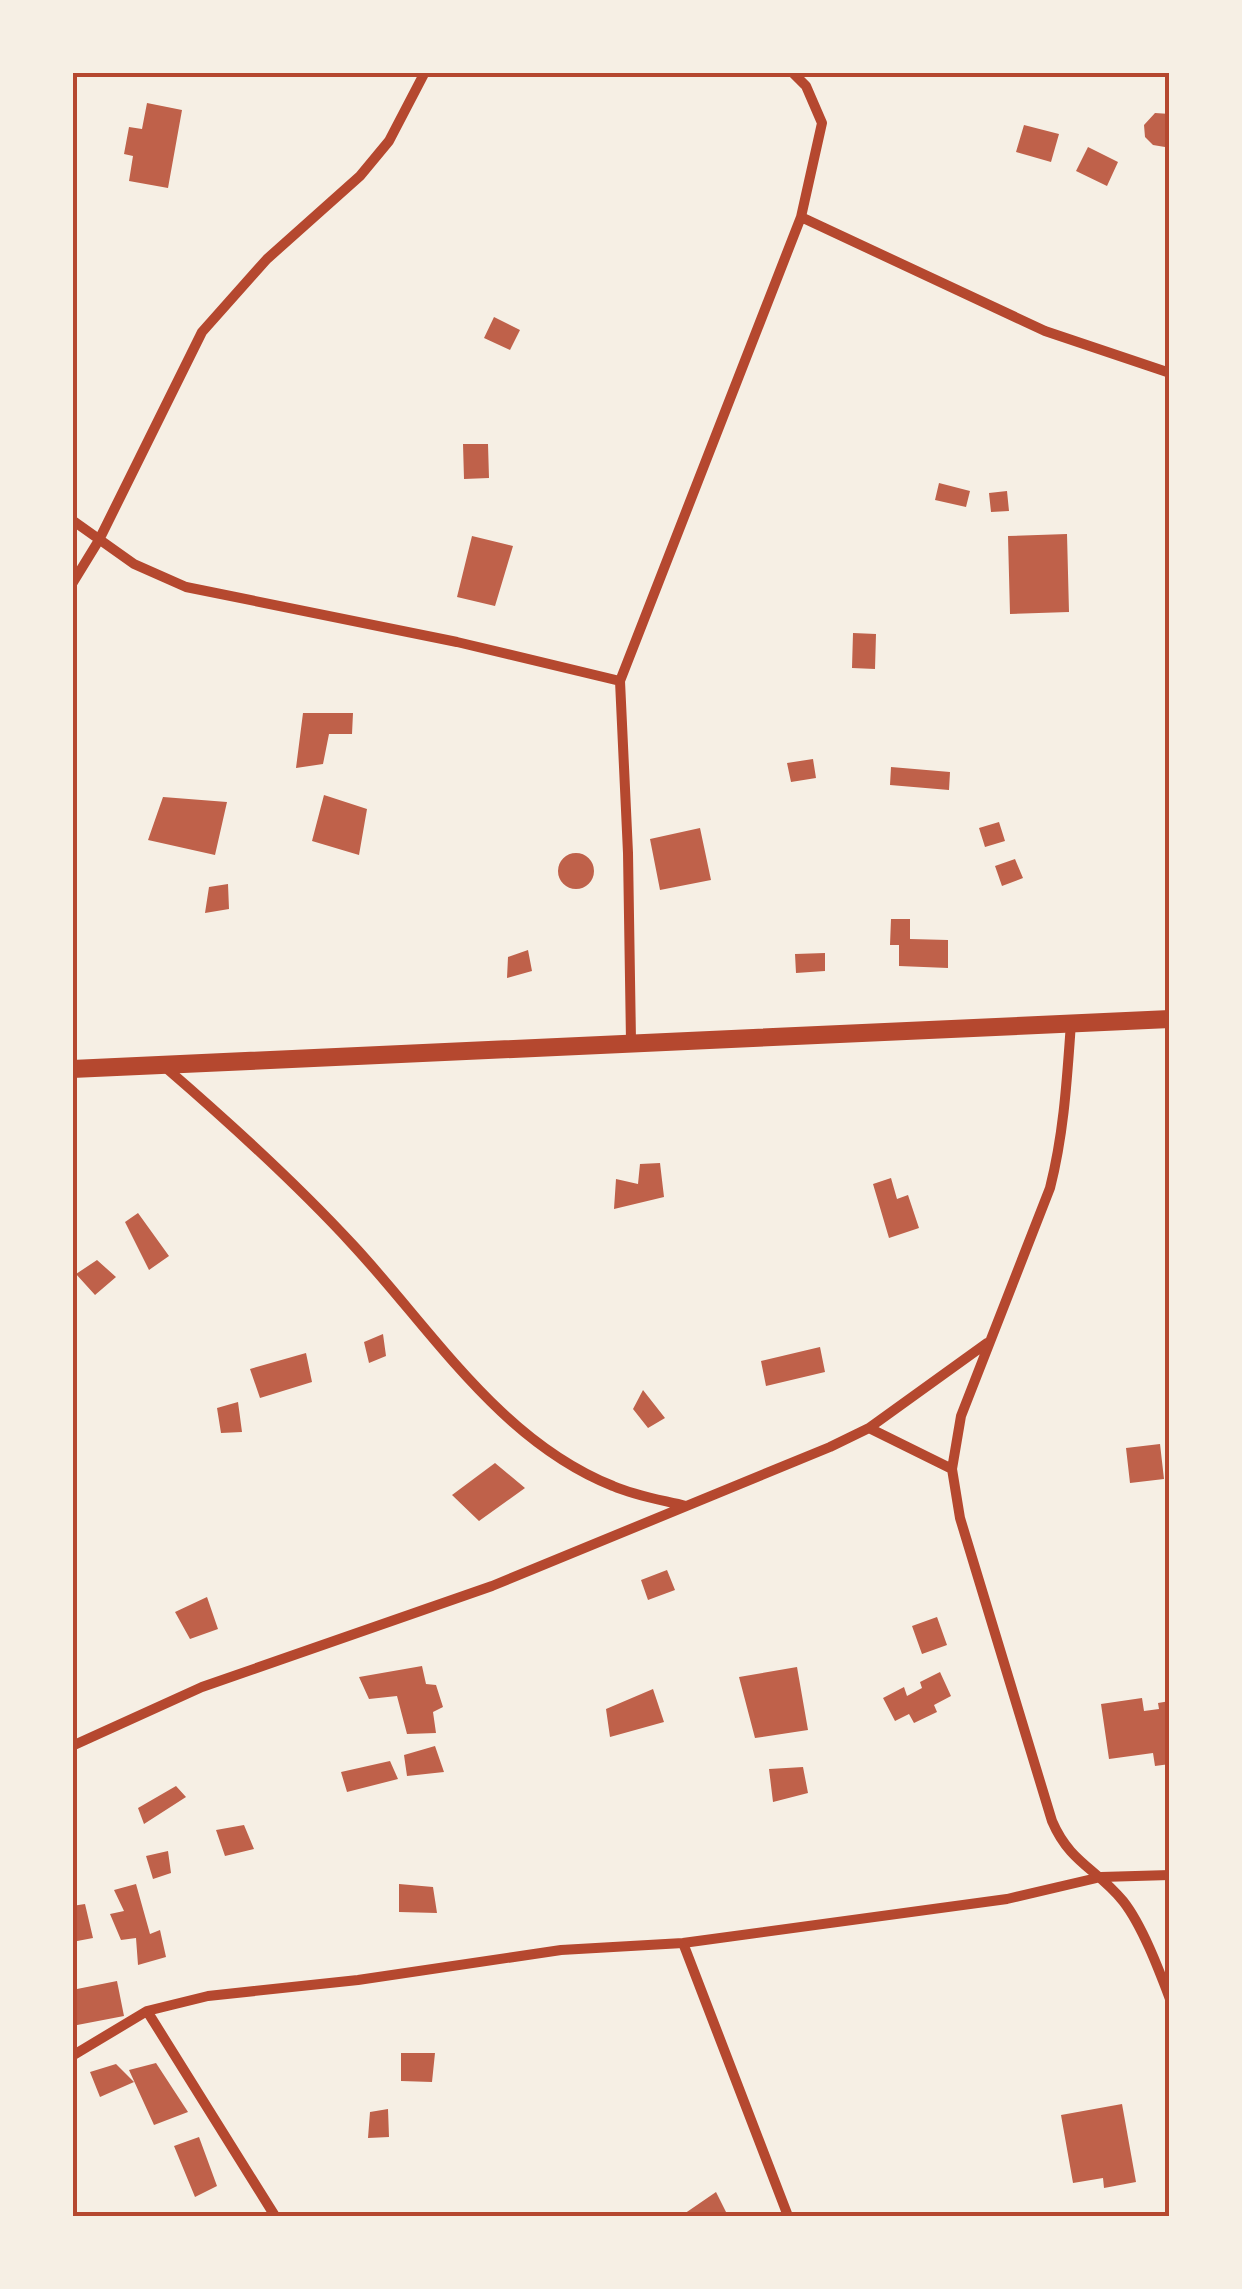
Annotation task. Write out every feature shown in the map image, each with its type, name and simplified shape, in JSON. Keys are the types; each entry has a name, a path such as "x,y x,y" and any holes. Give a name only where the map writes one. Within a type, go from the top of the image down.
{"street":[{"path":"72,584 202,332 267,259 360,176 389,141 426,72"},
{"path":"631,1042 620,681 801,217 822,123 806,86 792,72"},
{"path":"801,217 1045,332 1170,373"},
{"path":"72,520 134,564 186,586 456,642 620,681"},
{"path":"72,1068 1170,1019"},
{"path":"1071,1023 1065,1117 1054,1173 961,1416 952,1469 960,1518 1052,1821 1072,1856 1101,1877 1126,1905 1170,1999"},
{"path":"162,1064 259,1148 354,1246 478,1390 536,1441 578,1470 615,1487 687,1506"},
{"path":"72,1746 202,1687 492,1586 869,1428 987,1343"},
{"path":"869,1428 952,1469"},
{"path":"72,2056 146,2010 208,1996 358,1980 561,1950 683,1943 1007,1899 1101,1877 1170,1875"},
{"path":"683,1943 788,2216"},
{"path":"146,2010 275,2216"}],"building":[{"path":"147,103 182,110 168,188 129,181 133,156 124,154 129,127 142,129"},
{"path":"1155,113 1170,114 1170,145 1165,147 1153,145 1145,137 1144,125"},
{"path":"1024,125 1059,134 1051,162 1016,152"},
{"path":"1088,147 1118,162 1107,186 1076,171"},
{"path":"494,317 520,330 510,350 484,338"},
{"path":"463,444 488,444 489,478 464,479"},
{"path":"939,483 970,491 966,507 935,500"},
{"path":"1007,491 1009,511 991,512 989,493"},
{"path":"1067,534 1069,612 1010,614 1008,536"},
{"path":"472,536 513,546 495,606 457,597"},
{"path":"853,633 876,634 875,669 852,668"},
{"path":"303,713 353,713 352,734 329,734 323,764 296,768"},
{"path":"813,759 816,778 791,782 787,763"},
{"path":"891,767 950,772 949,790 890,785"},
{"path":"324,795 367,809 359,855 312,841"},
{"path":"163,797 227,802 215,855 148,840"},
{"path":"999,822 1005,841 985,847 979,828"},
{"path":"700,828 711,880 660,890 650,839"},
{"path":"576,853 589,858 594,871 589,884 576,889 563,884 558,871 563,858"},
{"path":"1015,859 1023,878 1002,886 995,866"},
{"path":"228,884 229,909 205,913 209,887"},
{"path":"891,919 910,919 910,939 948,940 948,968 899,966 899,945 890,945"},
{"path":"528,950 532,971 507,978 508,957"},
{"path":"825,953 825,971 796,973 795,954"},
{"path":"660,1163 664,1197 614,1209 616,1179 638,1184 640,1164"},
{"path":"891,1178 897,1199 908,1195 919,1228 889,1238 873,1184"},
{"path":"138,1213 169,1256 149,1270 125,1222"},
{"path":"97,1260 116,1277 95,1295 76,1274"},
{"path":"383,1334 386,1356 369,1363 364,1342"},
{"path":"820,1347 825,1372 766,1386 761,1361"},
{"path":"306,1353 312,1382 260,1398 250,1369"},
{"path":"643,1390 665,1418 648,1428 633,1409"},
{"path":"238,1402 242,1432 221,1433 217,1408"},
{"path":"1160,1444 1164,1479 1130,1483 1126,1448"},
{"path":"495,1463 525,1488 479,1521 452,1495"},
{"path":"667,1570 675,1590 648,1600 641,1580"},
{"path":"207,1597 218,1629 190,1639 175,1612"},
{"path":"937,1617 947,1645 922,1654 912,1626"},
{"path":"422,1666 426,1684 436,1685 443,1707 433,1712 436,1733 407,1734 397,1696 369,1699 359,1677"},
{"path":"797,1667 808,1730 755,1738 739,1677"},
{"path":"940,1672 951,1696 934,1705 937,1712 914,1723 909,1714 895,1721 883,1698 904,1687 907,1696 922,1688 920,1682"},
{"path":"653,1689 664,1722 610,1737 606,1709"},
{"path":"1142,1698 1144,1711 1159,1709 1158,1703 1170,1701 1170,1764 1155,1766 1153,1753 1109,1759 1101,1704"},
{"path":"435,1746 444,1772 407,1776 404,1755"},
{"path":"390,1761 398,1779 347,1792 341,1772"},
{"path":"803,1767 808,1793 773,1802 769,1769"},
{"path":"176,1786 186,1797 144,1824 138,1808"},
{"path":"244,1825 254,1849 225,1856 216,1830"},
{"path":"168,1851 171,1873 153,1879 146,1856"},
{"path":"136,1884 150,1934 160,1930 166,1957 138,1965 136,1938 121,1940 110,1914 124,1911 114,1890"},
{"path":"399,1884 433,1887 437,1913 399,1912"},
{"path":"85,1904 93,1938 72,1942 72,1906"},
{"path":"117,1981 124,2016 72,2026 72,1990"},
{"path":"401,2053 435,2053 432,2082 401,2081"},
{"path":"156,2063 188,2112 154,2125 129,2070"},
{"path":"116,2064 134,2082 100,2097 90,2072"},
{"path":"1122,2104 1136,2182 1104,2188 1103,2178 1073,2183 1061,2115"},
{"path":"388,2109 389,2137 368,2138 370,2112"},
{"path":"199,2137 217,2186 195,2197 174,2146"},
{"path":"716,2192 728,2216 681,2216"}]}
